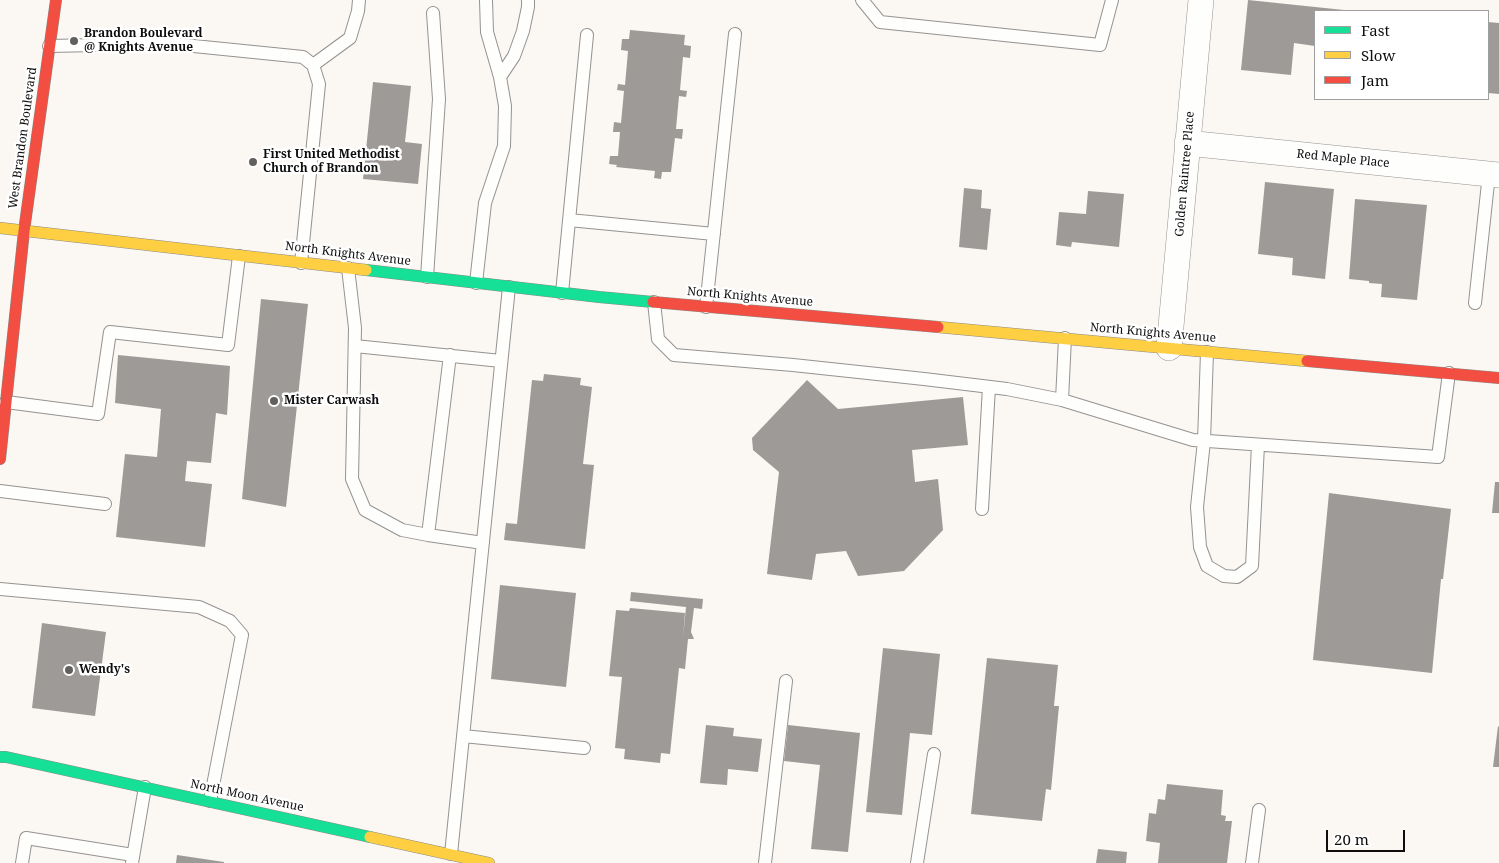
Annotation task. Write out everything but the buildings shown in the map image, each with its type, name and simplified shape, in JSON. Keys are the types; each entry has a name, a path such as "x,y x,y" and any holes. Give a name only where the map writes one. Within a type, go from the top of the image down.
{"main road":[{"name":"West Brandon Boulevard","path":"0,460 24,231 56,0"},
{"name":"North Knights Avenue","path":"0,228 562,293 1499,378"},
{"name":"North Moon Avenue","path":"0,756 489,863"}],"street":[{"name":"Golden Raintree Place","path":"1169,348 1201,0"},
{"name":"Red Maple Place","path":"1188,143 1494,174"}],"lane":[{"path":"313,65 350,38 358,11 359,0"},
{"path":"476,283 485,203 504,146 505,106 500,77 487,32 486,0"},
{"path":"500,77 514,56 523,31 528,0"},
{"path":"862,0 880,22 1100,45 1112,0"},
{"path":"427,277 439,99 433,13"},
{"path":"706,307 735,34"},
{"path":"562,293 587,35"},
{"path":"49,46 97,46 128,40 144,41 303,57 313,65 319,84 301,263"},
{"path":"1476,303 1494,174"},
{"path":"569,220 714,234"},
{"path":"6,402 98,414 110,332 228,345 239,256"},
{"path":"348,268 355,328 352,479 365,510 402,530 483,543"},
{"path":"451,854 509,287"},
{"path":"654,302 658,339 674,355 794,365 989,387 1062,400 1193,440 1204,441 1438,457 1449,373"},
{"path":"1062,400 1065,338"},
{"path":"354,346 501,361"},
{"path":"1207,352 1204,441 1197,507 1200,548 1207,566 1224,576 1237,577 1252,566 1258,444"},
{"path":"428,535 450,355"},
{"path":"982,509 989,387"},
{"path":"0,491 105,504"},
{"path":"0,589 199,607 230,621 242,635 210,802"},
{"path":"765,863 786,681"},
{"path":"463,736 584,748"},
{"path":"917,863 934,754"},
{"path":"22,863 26,838 132,859 145,787"},
{"path":"1252,863 1259,810"}],"traffic: fast":[{"path":"366,270 653,302"},
{"path":"0,757 370,837"}],"traffic: slow":[{"path":"0,228 366,270"},
{"path":"938,327 1307,361"},
{"path":"370,837 489,863"}],"traffic: jam":[{"path":"0,459 24,231 56,0"},
{"path":"653,302 938,327"},
{"path":"1307,361 1499,378"}],"place":[{"name":"Brandon Boulevard @ Knights Avenue","path":"74,41"},
{"name":"First United Methodist Church of Brandon","path":"253,162"},
{"name":"Mister Carwash","path":"274,401"},
{"name":"Wendy's","path":"69,670"}]}
